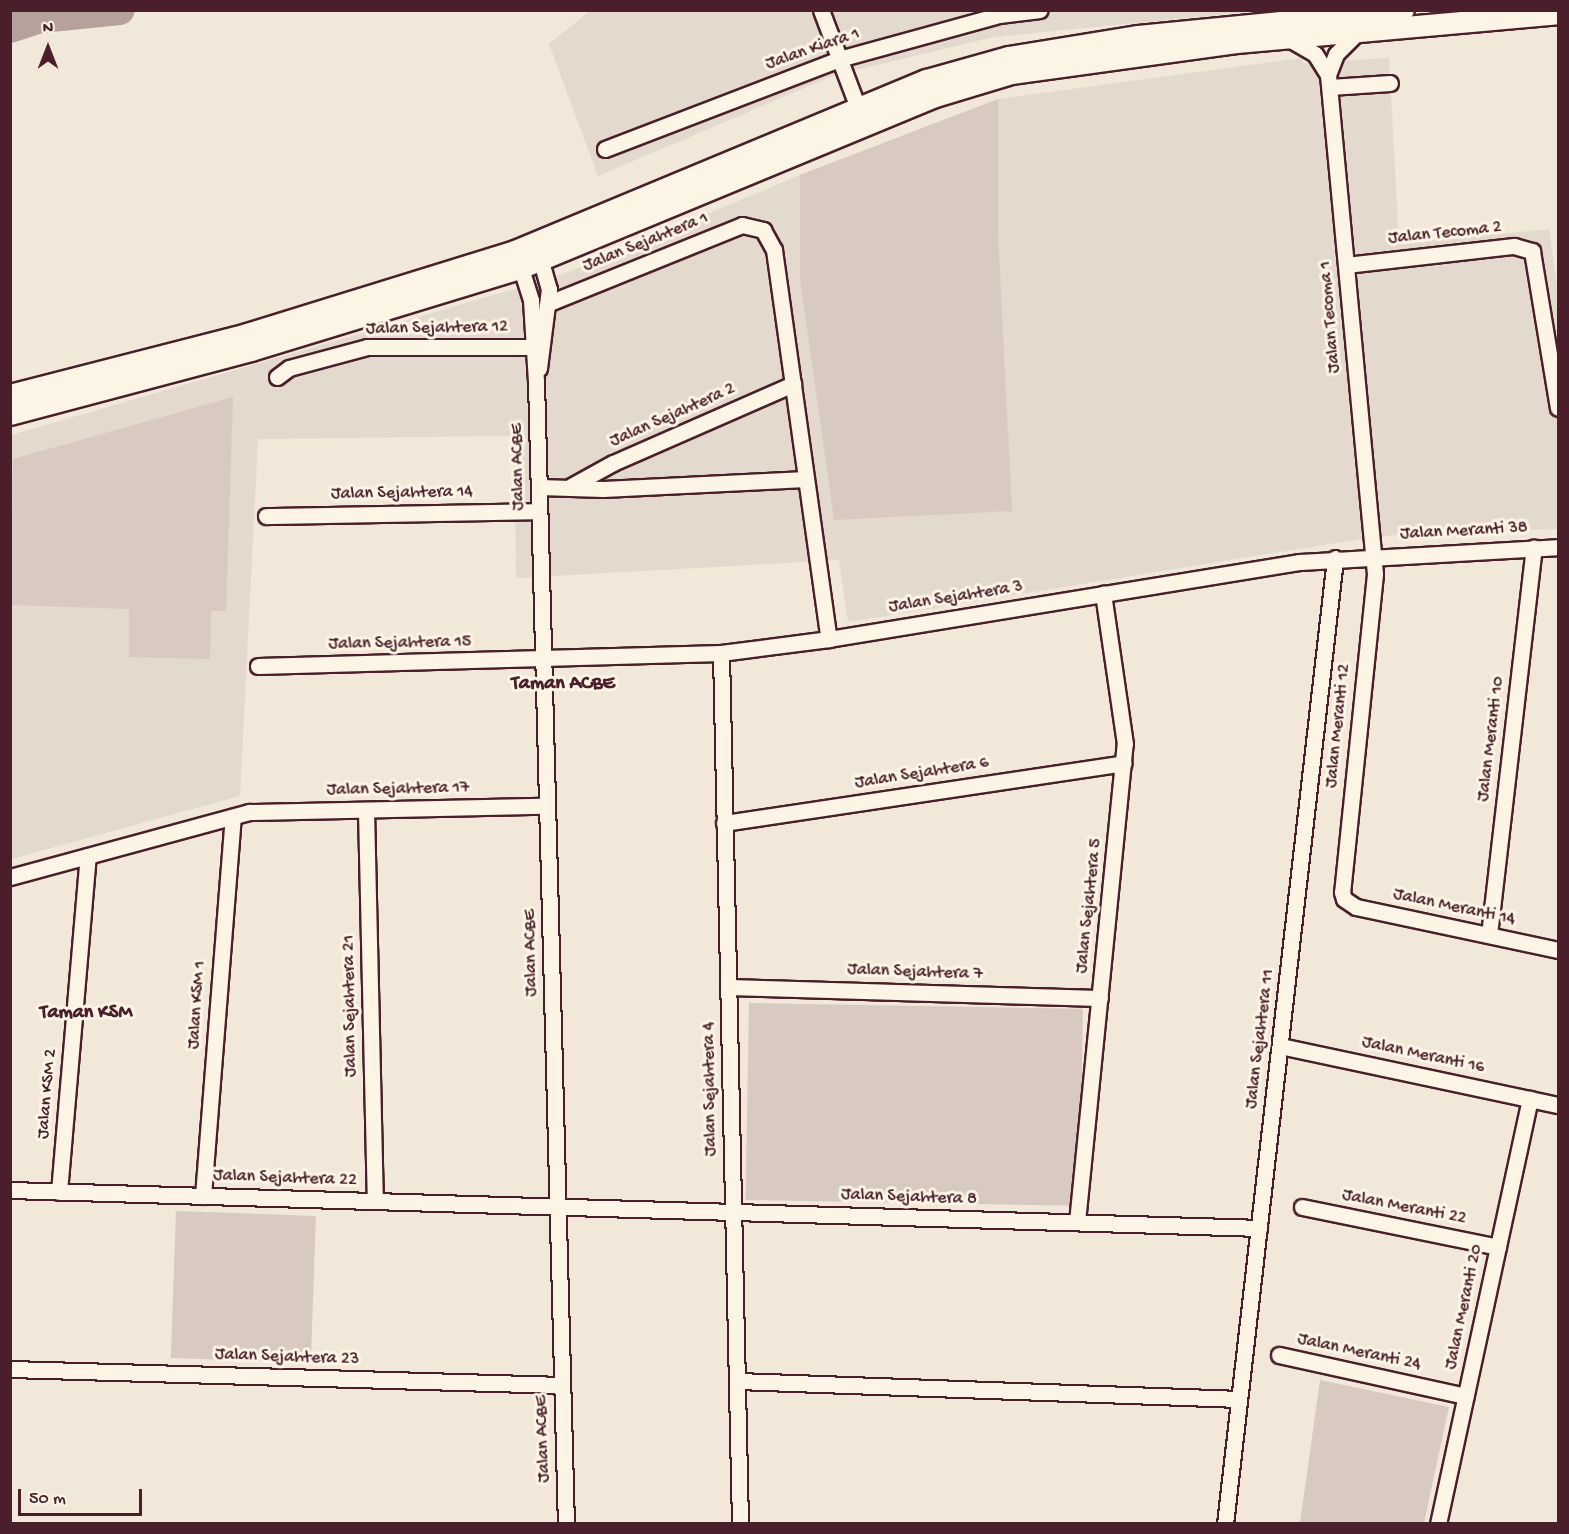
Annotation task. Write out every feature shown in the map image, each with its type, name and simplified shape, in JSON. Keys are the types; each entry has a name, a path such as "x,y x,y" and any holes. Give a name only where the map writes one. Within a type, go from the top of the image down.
{"main road":[{"path":"861,117 926,80 1008,57 1149,35 1403,10"},
{"path":"10,414 251,350 528,255 861,117 1011,73 1142,53 1558,13"},
{"path":"10,395 247,334 528,255"}],"street":[{"path":"821,10 861,117"},
{"name":"Jalan Kiara 1","path":"605,149 839,59 999,15 1040,10"},
{"path":"1329,81 1336,54 1356,34"},
{"path":"1289,39 1315,54 1329,81"},
{"path":"1329,81 1390,83"},
{"name":"Jalan Tecoma 1","path":"1329,81 1372,556"},
{"name":"Jalan Sejahtera 1","path":"549,303 742,225 759,227 774,250 793,384"},
{"name":"Jalan Tecoma 2","path":"1346,265 1514,246 1532,251 1558,408"},
{"name":"Jalan ACBE","path":"528,255 548,278 549,303 536,381"},
{"name":"Jalan ACBE","path":"528,255 536,381 566,1524"},
{"name":"Jalan Sejahtera 12","path":"277,377 289,368 367,347 532,346"},
{"path":"793,384 828,639"},
{"name":"Jalan Sejahtera 2","path":"572,486 613,463 793,384"},
{"name":"Jalan Sejahtera 2","path":"539,487 572,486 603,489 806,479"},
{"name":"Jalan Sejahtera 14","path":"266,516 539,511"},
{"name":"Jalan Meranti 38","path":"1372,556 1558,547"},
{"name":"Jalan Meranti 10","path":"1489,935 1533,548"},
{"name":"Jalan Sejahtera 3","path":"543,660 721,653 828,639 1335,558 1372,556"},
{"name":"Jalan Meranti 12","path":"1344,899 1341,884 1375,574 1372,556"},
{"name":"Jalan Sejahtera 11","path":"1225,1524 1335,558"},
{"name":"Jalan Sejahtera 5","path":"1077,1222 1124,763 1124,724 1103,594"},
{"name":"Jalan Sejahtera 4","path":"721,653 740,1524"},
{"name":"Jalan Sejahtera 15","path":"258,666 543,660"},
{"name":"Jalan Sejahtera 6","path":"724,823 1124,763"},
{"name":"Jalan Sejahtera 17","path":"10,877 249,812 547,806"},
{"name":"Jalan Sejahtera 21","path":"366,810 375,1201"},
{"name":"Jalan KSM 1","path":"203,1196 232,817"},
{"name":"Jalan KSM 2","path":"59,1192 88,856"},
{"name":"Jalan Meranti 14","path":"1344,899 1356,907 1558,950"},
{"name":"Jalan Sejahtera 7","path":"728,987 1100,998"},
{"name":"Jalan Meranti 16","path":"1280,1046 1558,1105"},
{"name":"Jalan Meranti 20","path":"1438,1524 1530,1099"},
{"name":"Jalan Sejahtera 22","path":"10,1190 558,1206"},
{"name":"Jalan Sejahtera 8","path":"558,1206 1259,1228"},
{"name":"Jalan Meranti 22","path":"1302,1207 1498,1247"},
{"name":"Jalan Meranti 24","path":"1279,1355 1466,1396"},
{"name":"Jalan Sejahtera 23","path":"10,1369 562,1385"},
{"path":"737,1381 1239,1399"}],"shaded area":[{"path":"591,10 1260,11 994,37 835,75 598,176 549,44"},
{"path":"1302,58 1303,63 1389,58 1399,244 1549,229 1558,291 1558,529 1401,534 848,622 839,560 516,578 514,436 258,439 240,796 11,859 11,435 556,277 800,175 998,99"},
{"path":"998,99 998,235 1012,511 834,520 800,279 800,175"},
{"path":"233,397 226,611 211,611 210,659 129,657 129,609 11,605 13,459"},
{"path":"749,1003 1083,1009 1080,1206 746,1200"},
{"path":"176,1211 316,1216 311,1363 171,1358"},
{"path":"1320,1380 1449,1407 1424,1523 1300,1523"}],"waterway":[{"path":"10,28 41,18 120,10"}],"district":[{"name":"Taman ACBE","path":"563,684"},
{"name":"Taman KSM","path":"86,1013"}]}
